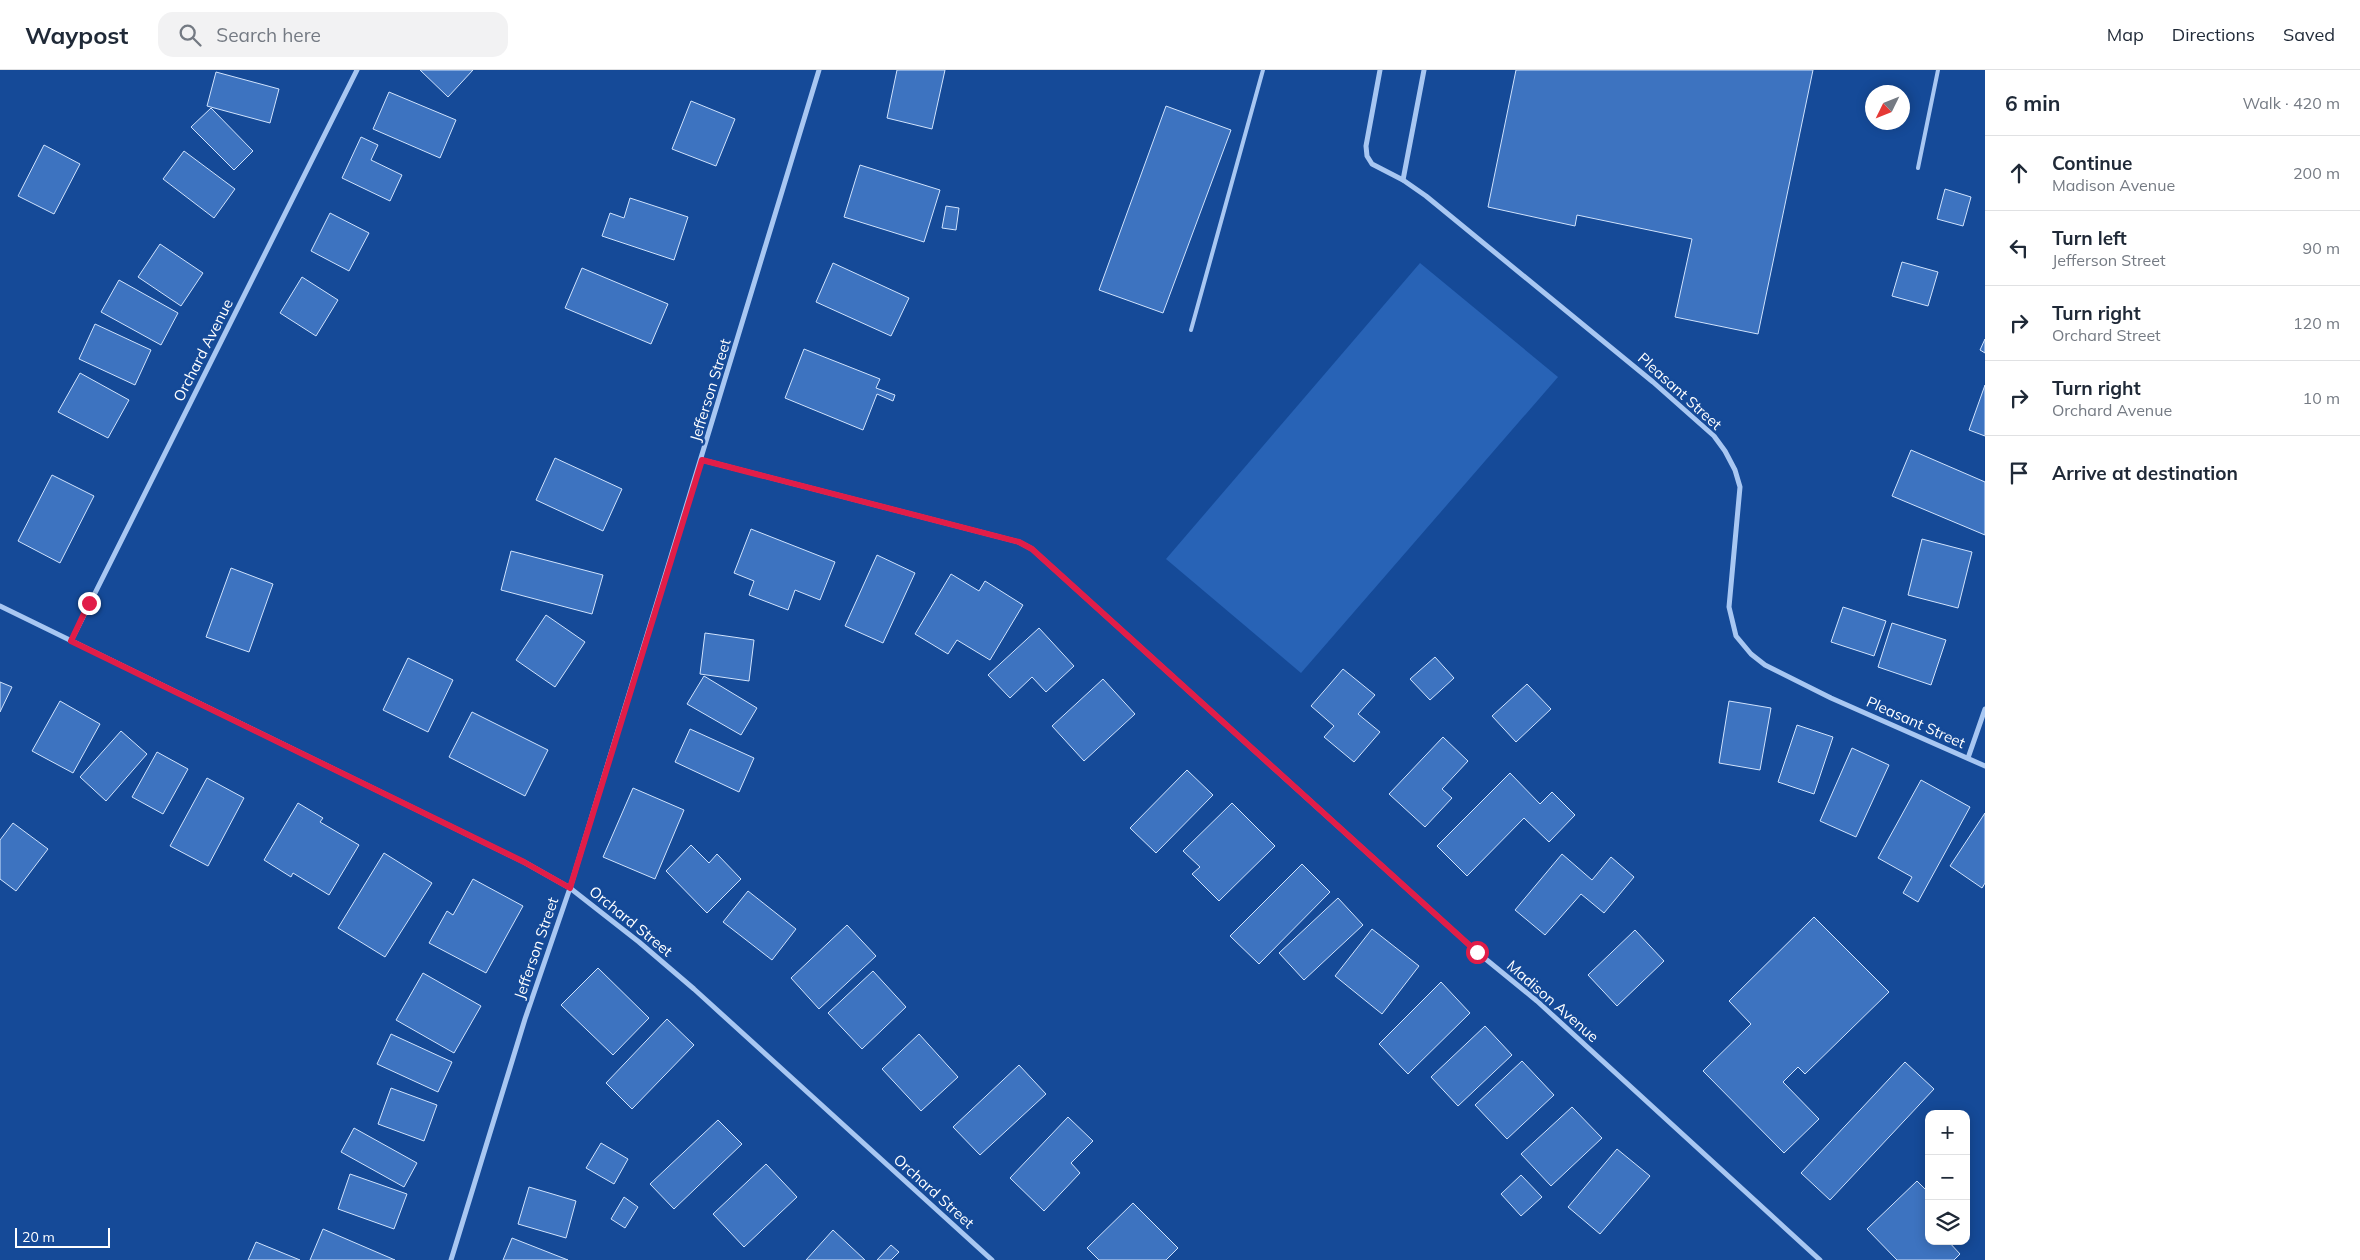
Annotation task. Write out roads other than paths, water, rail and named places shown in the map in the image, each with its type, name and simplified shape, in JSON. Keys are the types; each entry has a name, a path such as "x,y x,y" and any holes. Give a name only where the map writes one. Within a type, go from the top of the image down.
{"street":[{"name":"Orchard Avenue","path":"71,641 357,70"},
{"name":"Jefferson Street","path":"451,1260 525,1020 570,888 702,460 819,70"},
{"name":"Pleasant Street","path":"1380,70 1366,146 1367,156 1372,164 1404,180 1426,196 1653,382 1714,436 1725,451 1735,470 1740,486 1729,607 1736,636 1751,654 1765,665 1831,698 1985,766"},
{"path":"1404,180 1424,70"},
{"name":"Madison Avenue","path":"702,460 1019,542 1032,549 1477,952 1537,1001 1820,1260"},
{"name":"Orchard Street","path":"0,606 524,862 570,888 639,942 694,989 992,1260"},
{"name":"Pleasant Street","path":"1968,758 1985,709"}],"lane":[{"path":"1191,330 1263,70"},
{"path":"1918,168 1938,70"}]}
